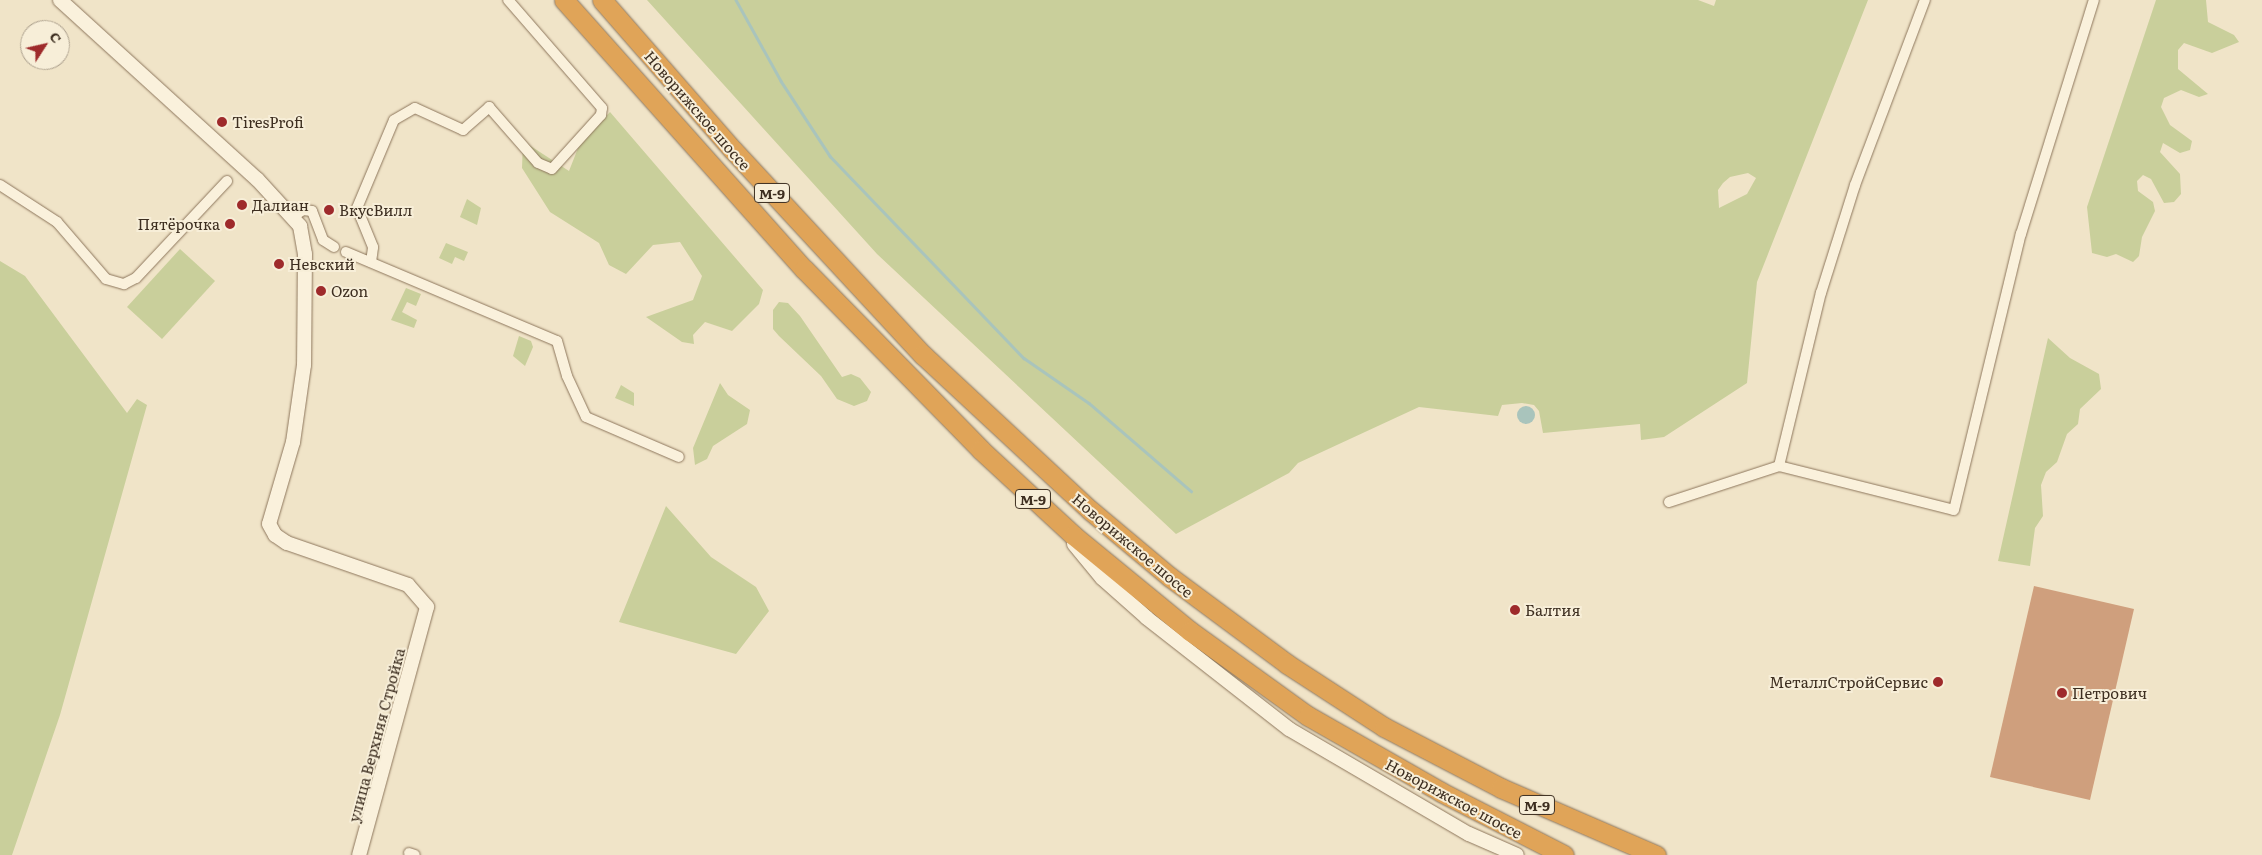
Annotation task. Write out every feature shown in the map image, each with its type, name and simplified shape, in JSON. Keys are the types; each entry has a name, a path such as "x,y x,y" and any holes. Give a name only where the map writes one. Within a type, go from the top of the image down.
{"highway":[{"name":"Новорижское шоссе","path":"564,0 804,269 901,371 1056,519 1152,602 1308,716 1449,796 1564,855"},
{"name":"Новорижское шоссе","path":"602,0 733,150 923,355 1091,511 1170,577 1280,658 1384,727 1526,800 1656,855"}],"street":[{"name":"улица Верхняя Стройка","path":"60,0 257,179 294,216 305,254 304,365 293,442 270,518 271,530 287,543 408,585 416,590 427,608 359,855"},
{"path":"371,262 373,247 357,208 394,120 414,108 463,130 489,107 538,164 552,169 602,115 602,108 508,0"},
{"path":"1779,466 1821,294 1849,203 1892,80 1925,0"},
{"path":"1669,502 1779,466 1954,510 2020,234 2094,0"},
{"path":"0,185 57,222 106,279 124,284 136,278 227,181"},
{"path":"294,216 303,210 312,211 323,240 334,247"},
{"path":"346,252 557,341 567,376 586,417 679,457"},
{"path":"1056,519 1102,578 1147,618 1289,729 1469,834 1517,855"}],"green space":[{"path":"647,0 1698,0 1714,6 1716,0 1868,0 1757,282 1747,383 1664,437 1641,440 1640,424 1543,433 1539,411 1534,405 1522,403 1502,405 1498,416 1419,407 1298,463 1289,473 1176,534 877,254","holes":["1748,173 1756,178 1747,194 1719,208 1718,190 1730,177"]},
{"path":"2156,0 2206,0 2208,22 2234,35 2239,42 2212,53 2184,43 2178,50 2178,69 2208,94 2199,97 2181,90 2164,98 2161,107 2170,125 2192,141 2190,150 2180,153 2163,143 2160,152 2180,174 2181,194 2174,202 2164,203 2151,179 2143,175 2137,181 2138,191 2153,202 2155,211 2142,237 2139,256 2133,262 2116,254 2107,257 2092,253 2087,207"},
{"path":"610,112 763,290 759,304 732,331 705,322 693,335 694,344 682,342 646,317 693,300 702,276 680,242 653,245 626,274 609,265 599,243 550,212 522,168 523,141 569,171 580,143"},
{"path":"467,199 481,208 477,225 460,217"},
{"path":"446,243 468,252 464,261 455,257 452,264 439,258"},
{"path":"180,249 215,281 162,339 127,307"},
{"path":"0,261 25,276 127,413 137,399 147,405 60,715 12,855 0,855"},
{"path":"406,288 421,294 416,306 407,302 402,312 417,320 414,328 391,320"},
{"path":"779,302 788,303 800,316 842,377 851,374 860,378 871,392 867,401 854,406 837,399 821,376 779,336 773,329 773,310"},
{"path":"519,336 531,341 533,347 525,366 513,356"},
{"path":"2048,338 2070,358 2099,374 2101,389 2080,409 2078,424 2067,434 2057,462 2046,472 2041,485 2043,516 2035,528 2030,566 1998,561"},
{"path":"720,383 728,395 750,410 747,424 713,446 707,459 695,465 693,448"},
{"path":"621,385 634,393 634,406 615,398"},
{"path":"666,506 711,557 756,587 769,611 736,654 619,622"}],"water":[{"path":"1522,406 1530,406 1535,411 1533,422 1522,424 1517,419 1517,411"}],"building":[{"name":"Петрович","path":"2034,586 2134,609 2090,800 1990,777"}],"waterway":[{"path":"736,0 781,81 830,156 1024,358 1089,403 1191,491"}],"place":[{"name":"TiresProfi","path":"222,122"},
{"name":"Далиан","path":"242,205"},
{"name":"ВкусВилл","path":"329,210"},
{"name":"Пятёрочка","path":"230,224"},
{"name":"Невский","path":"279,264"},
{"name":"Ozon","path":"321,291"},
{"name":"Балтия","path":"1515,610"},
{"name":"МеталлСтройСервис","path":"1938,682"},
{"name":"Петрович","path":"2062,693"}]}
